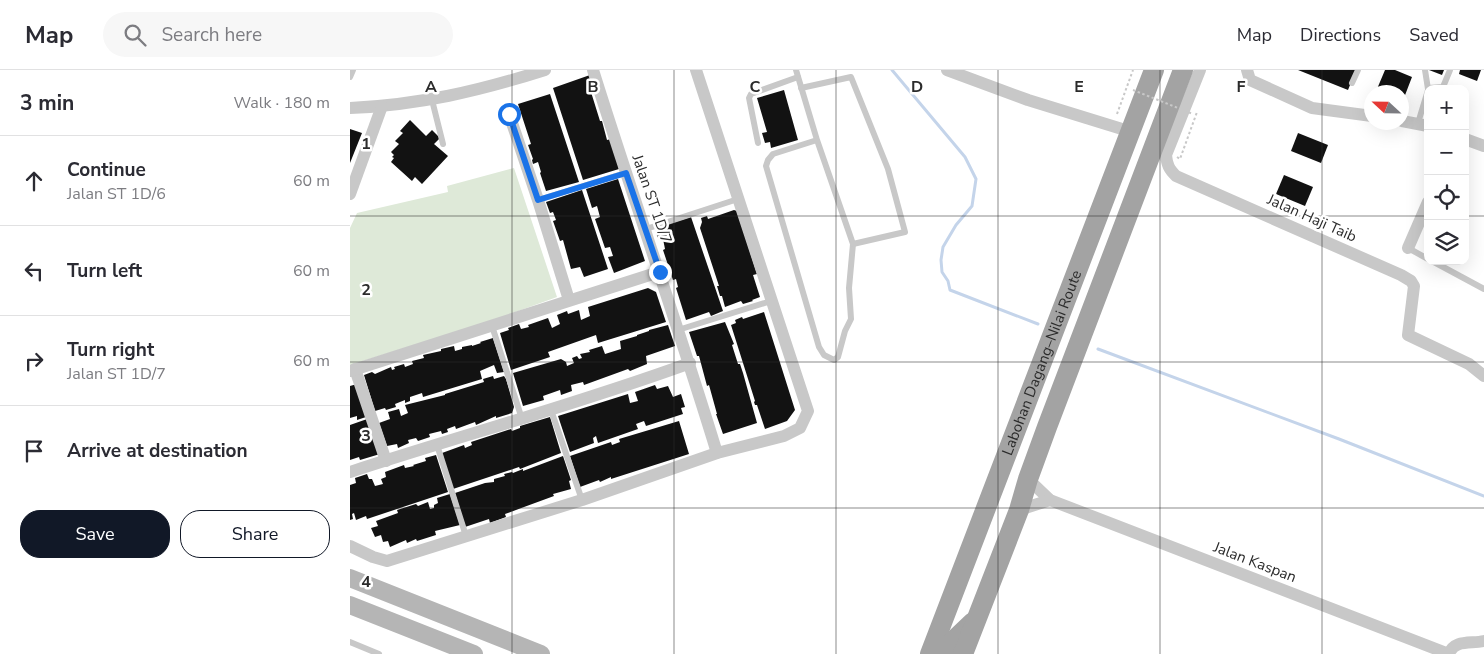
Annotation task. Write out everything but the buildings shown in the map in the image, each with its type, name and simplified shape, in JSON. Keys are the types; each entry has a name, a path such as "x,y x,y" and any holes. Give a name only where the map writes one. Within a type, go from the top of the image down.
{"main road":[{"name":"Labohan Dagang–Nilai Route","path":"929,654 1154,70"},
{"name":"Labohan Dagang–Nilai Route","path":"964,654 1019,510 1028,479 1183,70"},
{"path":"350,578 541,654"},
{"path":"350,605 474,654"},
{"path":"947,654 953,641 978,617"}],"street":[{"path":"350,108 432,100 499,84 545,70"},
{"name":"Jalan ST 1D/7","path":"593,70 690,362 717,454"},
{"path":"350,546 387,561 582,500 717,454 784,436 800,428 808,411 696,70"},
{"path":"947,70 1028,100 1117,128"},
{"name":"Jalan Haji Taib","path":"1200,70 1166,155 1167,165 1171,171 1176,176 1411,281 1414,286 1408,335 1469,364 1484,376"},
{"path":"1247,70 1250,80 1312,108 1364,115"},
{"path":"350,194 382,106"},
{"path":"509,114 538,200 568,300"},
{"path":"1409,122 1423,125"},
{"path":"1469,140 1484,146"},
{"path":"1408,248 1424,211"},
{"path":"386,461 353,370 660,272"},
{"path":"350,472 550,410 690,362"},
{"path":"1019,510 1050,500 1028,479"},
{"name":"Jalan Kaspan","path":"1050,500 1449,654"},
{"path":"1449,654 1455,644 1484,641"}],"lane":[{"path":"350,77 353,70"},
{"path":"1352,84 1358,70"},
{"path":"1425,70 1427,85"},
{"path":"1444,85 1450,70"},
{"path":"758,143 749,98 752,94 797,73 817,140 853,244 849,288 851,319 845,331 838,357 834,360 824,355 820,347 766,166 768,160 774,154 817,140"},
{"path":"801,88 851,77 888,169 905,232 853,244"},
{"path":"432,100 443,144"},
{"path":"538,200 626,173"},
{"path":"646,229 738,199"},
{"path":"1408,248 1424,257"},
{"path":"1439,265 1484,289"},
{"path":"678,330 772,301"},
{"path":"492,326 522,419"},
{"path":"550,410 582,500"},
{"path":"437,445 466,536"},
{"path":"350,642 379,654"}],"path":[{"path":"1117,128 1133,70"},
{"path":"1133,90 1193,114"}],"green space":[{"path":"514,168 557,297 491,321 350,365 350,228 357,213 448,192 447,186"}],"waterway":[{"path":"892,70 965,157 976,179 972,206 956,225 943,247 942,272 948,281 950,290 1038,324"},
{"path":"1098,349 1339,439 1484,496"}],"route":[{"path":"509,114 538,200 626,173 660,272"}]}
